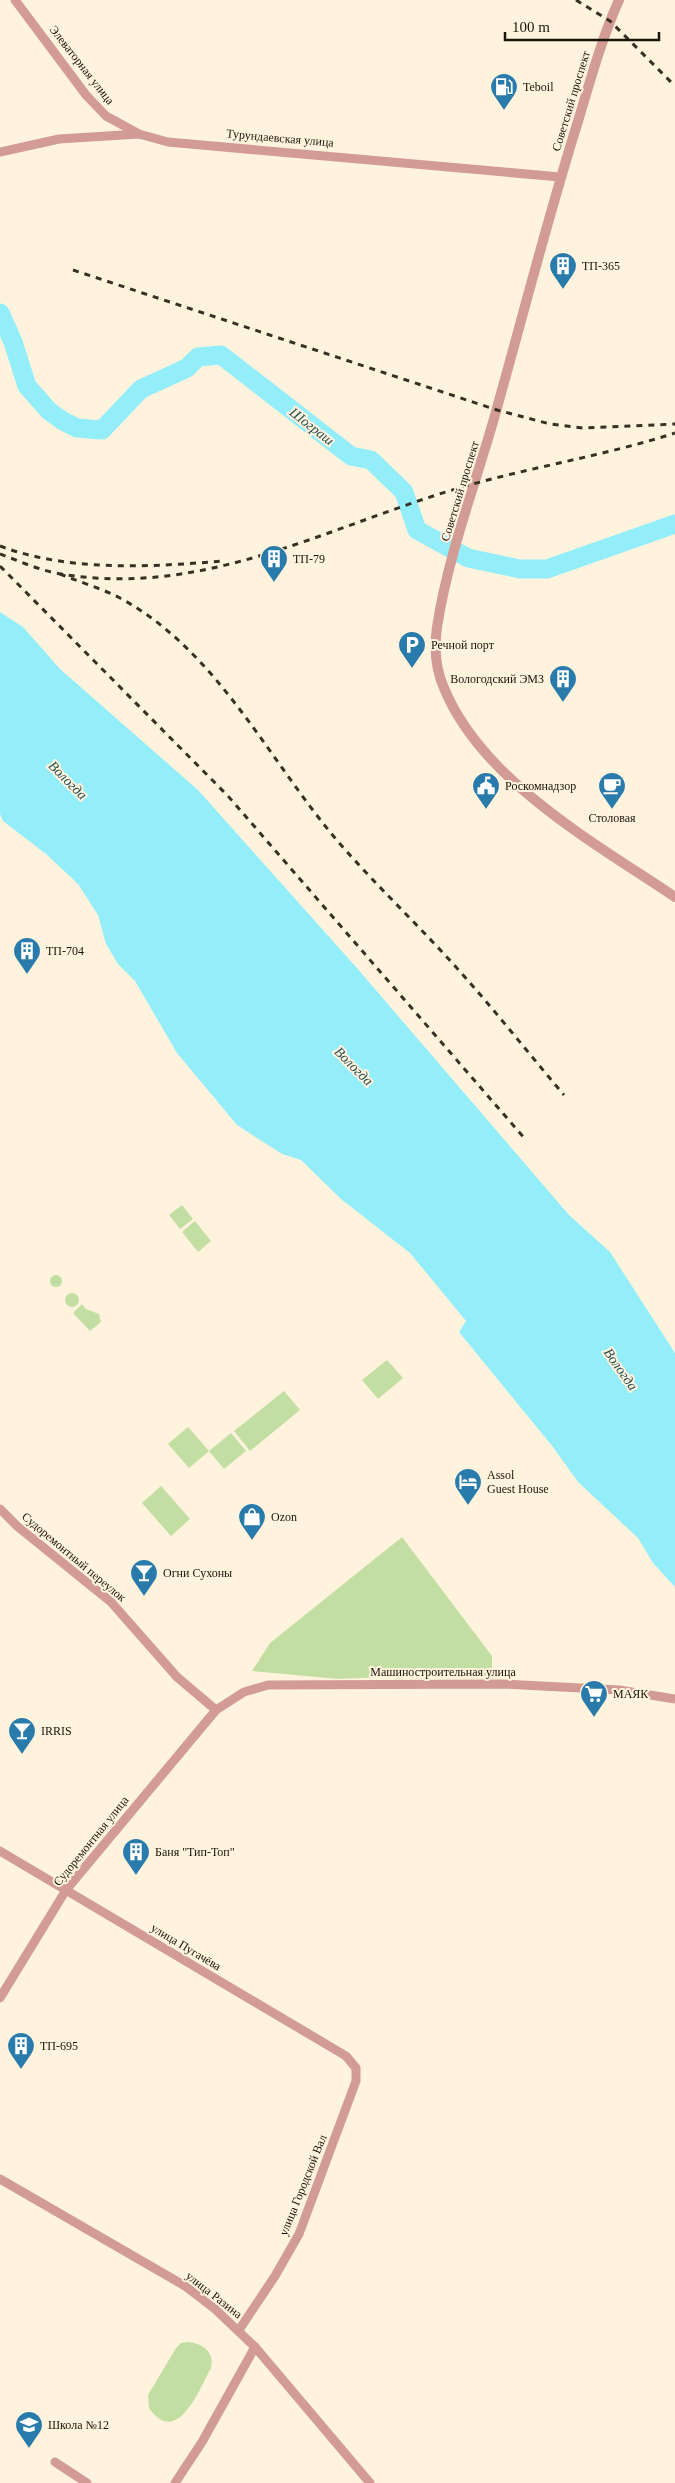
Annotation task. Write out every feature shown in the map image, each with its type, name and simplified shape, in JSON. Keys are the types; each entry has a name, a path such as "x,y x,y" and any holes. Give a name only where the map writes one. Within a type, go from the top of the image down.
{"street":[{"name":"Элеваторная улица","path":"16,0 86,95 106,116 140,134"},
{"name":"Советский проспект","path":"619,0 602,43 560,178 497,410 464,520 436,630 437,667 444,689 471,734 508,777 544,808 675,897"},
{"name":"Турундаевская улица","path":"0,152 59,139 140,134 168,142 560,178"},
{"name":"Судоремонтный переулок","path":"0,1509 17,1526 111,1602 177,1677 216,1710"},
{"name":"Машиностроительная улица","path":"216,1710 244,1692 268,1685 503,1684 618,1690 675,1699"},
{"name":"Судоремонтная улица","path":"0,1998 66,1890 216,1710"},
{"name":"улица Пугачёва","path":"0,1851 346,2056 356,2068"},
{"name":"улица Городской Вал","path":"239,2330 275,2276 299,2234 356,2081 356,2068"},
{"name":"улица Разина","path":"0,2179 185,2286 239,2330 370,2483"},
{"path":"175,2483 202,2442 254,2348"},
{"path":"55,2462 87,2483"}],"green space":[{"path":"182,1205 193,1219 180,1229 169,1215"},
{"path":"195,1221 211,1241 198,1252 182,1232"},
{"path":"56,1275 62,1281 56,1287 50,1281"},
{"path":"72,1293 77,1295 79,1300 77,1305 72,1307 67,1305 65,1300 67,1295"},
{"path":"82,1304 86,1309 99,1314 101,1322 90,1331 73,1313"},
{"path":"387,1360 403,1378 378,1399 362,1380"},
{"path":"284,1391 300,1410 250,1451 234,1431"},
{"path":"188,1427 209,1451 189,1468 168,1444"},
{"path":"231,1433 246,1451 224,1469 209,1451"},
{"path":"161,1486 190,1519 171,1536 142,1503"},
{"path":"402,1537 492,1656 492,1677 459,1674 338,1679 252,1671 270,1643"},
{"path":"181,2343 198,2344 206,2349 211,2357 211,2368 193,2401 178,2419 169,2422 159,2419 149,2408 148,2395 176,2348"}],"water":[{"name":"Вологда","path":"0,612 23,627 60,669 198,790 356,967 569,1215 610,1252 675,1353 675,1587 653,1563 638,1538 578,1482 553,1447 459,1332 466,1321 410,1253 341,1199 301,1160 282,1154 237,1125 177,1053 135,981 118,964 106,944 98,915 78,884 46,854 3,821 0,814"}],"waterway":[{"name":"Шограш","path":"0,313 13,342 27,386 49,411 63,421 77,428 102,430 141,389 187,368 198,357 221,355 351,456 371,460 404,492 417,530 468,558 520,569 547,569 675,524"}],"railway":[{"path":"576,0 610,21 675,86"},
{"path":"73,270 497,410 550,424 583,428 675,424"},
{"path":"0,554 53,573 113,579 165,576 215,568 313,539 459,488 675,433"},
{"path":"0,546 54,560 110,566 167,565 223,561"},
{"path":"0,566 228,796 526,1140"},
{"path":"60,574 120,598 154,620 185,646 238,707 310,807 335,838 460,971 564,1095"}],"place":[{"name":"Teboil","path":"504,111"},
{"name":"ТП-365","path":"563,290"},
{"name":"ТП-79","path":"274,583"},
{"name":"Речной порт","path":"412,669"},
{"name":"Вологодский ЭМЗ","path":"563,703"},
{"name":"Роскомнадзор","path":"486,810"},
{"name":"Столовая","path":"612,810"},
{"name":"ТП-704","path":"27,975"},
{"name":"Assol Guest House","path":"468,1506"},
{"name":"Ozon","path":"252,1541"},
{"name":"Огни Сухоны","path":"144,1597"},
{"name":"МАЯК","path":"594,1718"},
{"name":"IRRIS","path":"22,1755"},
{"name":"Баня \"Тип-Топ\"","path":"136,1876"},
{"name":"ТП-695","path":"21,2070"},
{"name":"Школа №12","path":"29,2449"}]}
